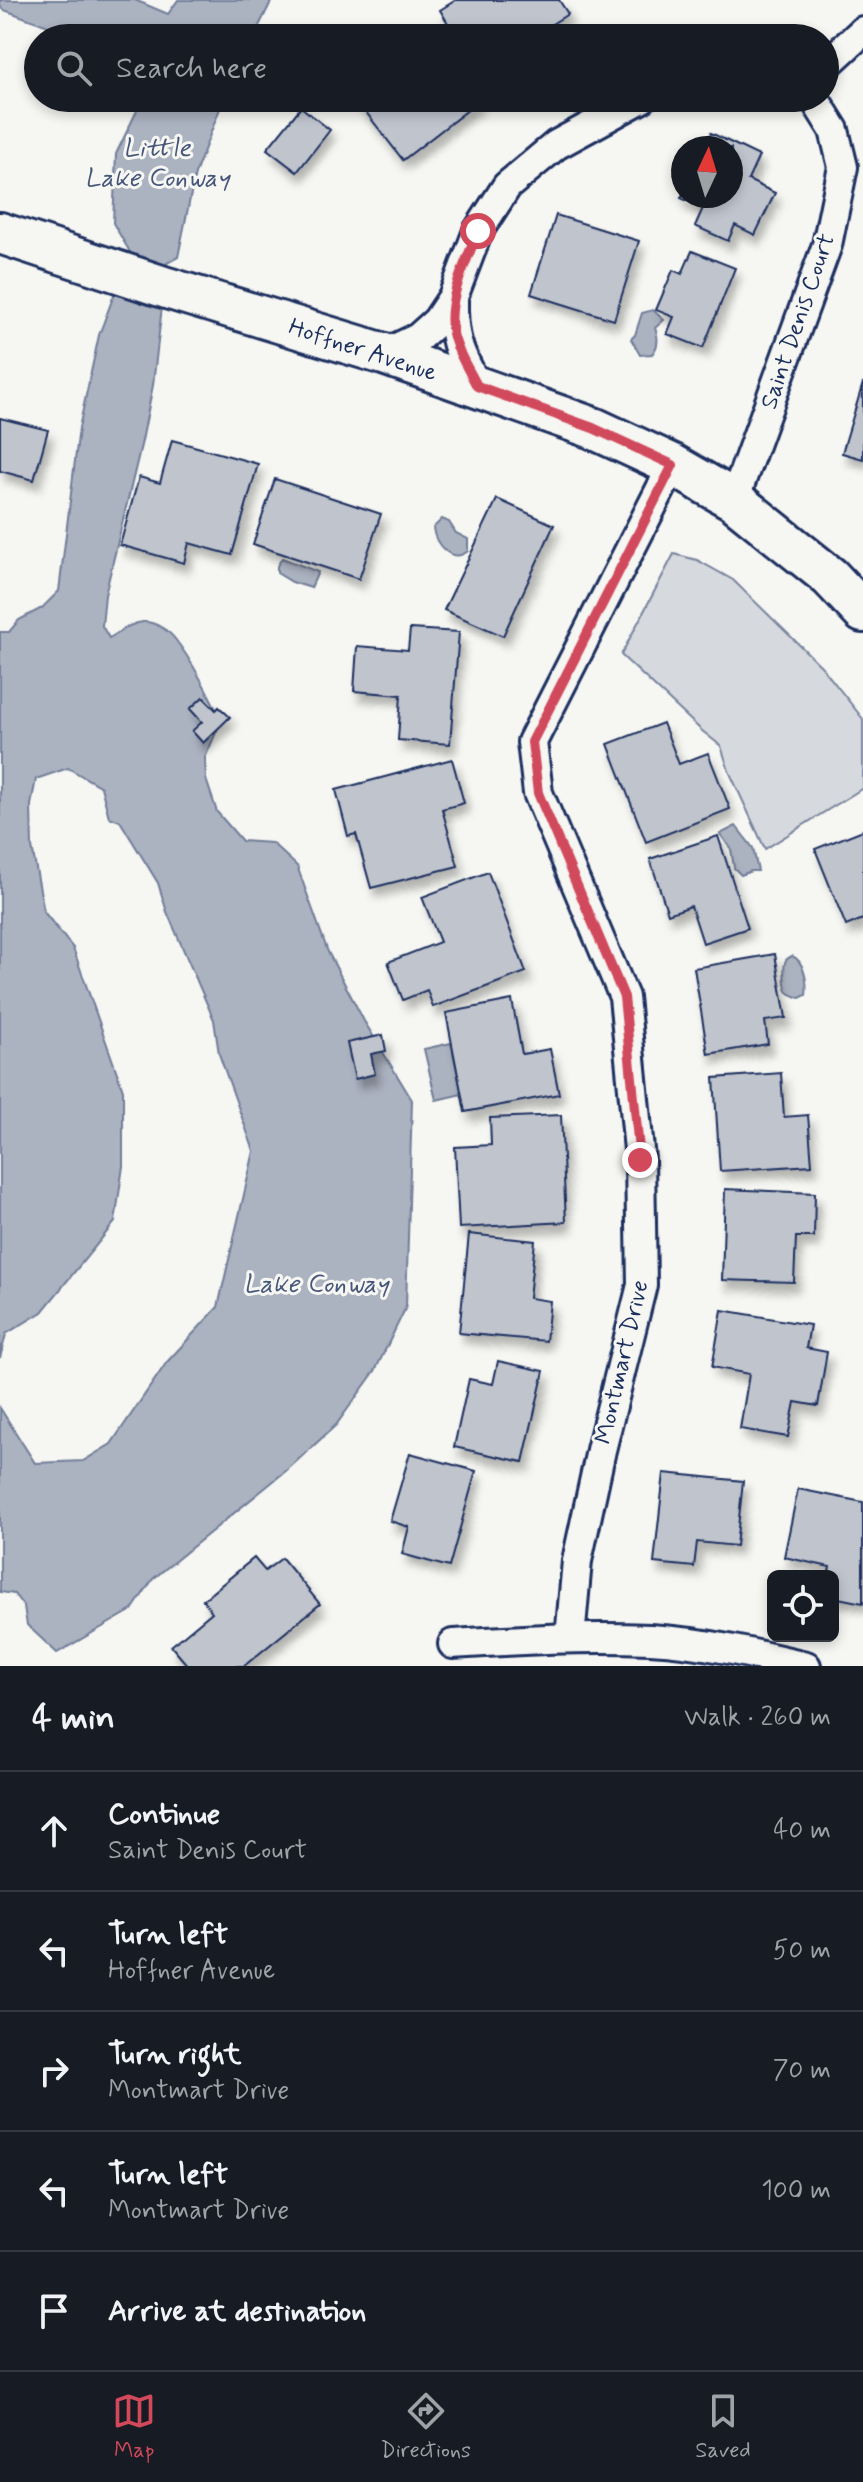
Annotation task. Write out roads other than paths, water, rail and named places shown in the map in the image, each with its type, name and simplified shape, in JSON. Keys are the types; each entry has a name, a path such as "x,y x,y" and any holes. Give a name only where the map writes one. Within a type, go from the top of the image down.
{"main road":[{"name":"Hoffner Avenue","path":"0,233 384,354 593,428 673,465 734,500 830,577 863,612"}],"street":[{"path":"839,53 863,31"},
{"path":"384,354 418,338 437,321 453,297 478,231 507,186 556,145 616,112"},
{"name":"Saint Denis Court","path":"734,500 827,245 843,167 834,130 823,112"},
{"path":"453,297 452,328 462,358 477,386"},
{"name":"Montmart Drive","path":"570,1638 577,1561 642,1285 640,1160 624,997 538,793 532,742 673,465"},
{"path":"453,1644 570,1638 653,1639 741,1650 806,1666"}],"water":[{"path":"0,0 135,0 168,14 178,0 272,0 260,24 42,24 0,6"},
{"name":"Lake Conway","path":"136,112 219,112 195,174 178,257 167,263 153,385 105,595 102,626 109,638 138,623 156,625 172,636 187,657 221,721 205,758 206,779 217,812 242,841 272,843 297,866 328,952 364,1021 412,1100 406,1307 375,1371 336,1425 287,1470 153,1579 132,1610 57,1653 27,1625 24,1607 14,1594 0,1592 0,1408 35,1463 83,1461 111,1444 167,1362 218,1307 254,1151 219,1054 214,1020 167,912 158,883 120,821 109,817 101,787 68,768 36,779 31,805 32,847 44,912 73,948 123,1090 123,1166 115,1222 42,1312 6,1334 0,1358 0,632 9,632 19,620 42,608 59,591 79,428 99,335 130,252 113,223 116,154"},
{"path":"653,310 664,320 655,328 657,345 652,354 640,355 631,339 642,313"},
{"path":"442,519 449,522 456,533 468,539 468,551 456,555 445,551 433,528"},
{"path":"282,558 318,572 311,588 277,573"},
{"path":"736,826 753,848 758,871 741,875 734,868 731,849 720,834"},
{"path":"792,956 800,962 806,978 806,995 800,998 789,993 786,986 785,962"},
{"path":"451,1043 462,1094 436,1100 424,1049"}],"water label":[{"name":"Little Lake Conway","path":"157,162"}]}
